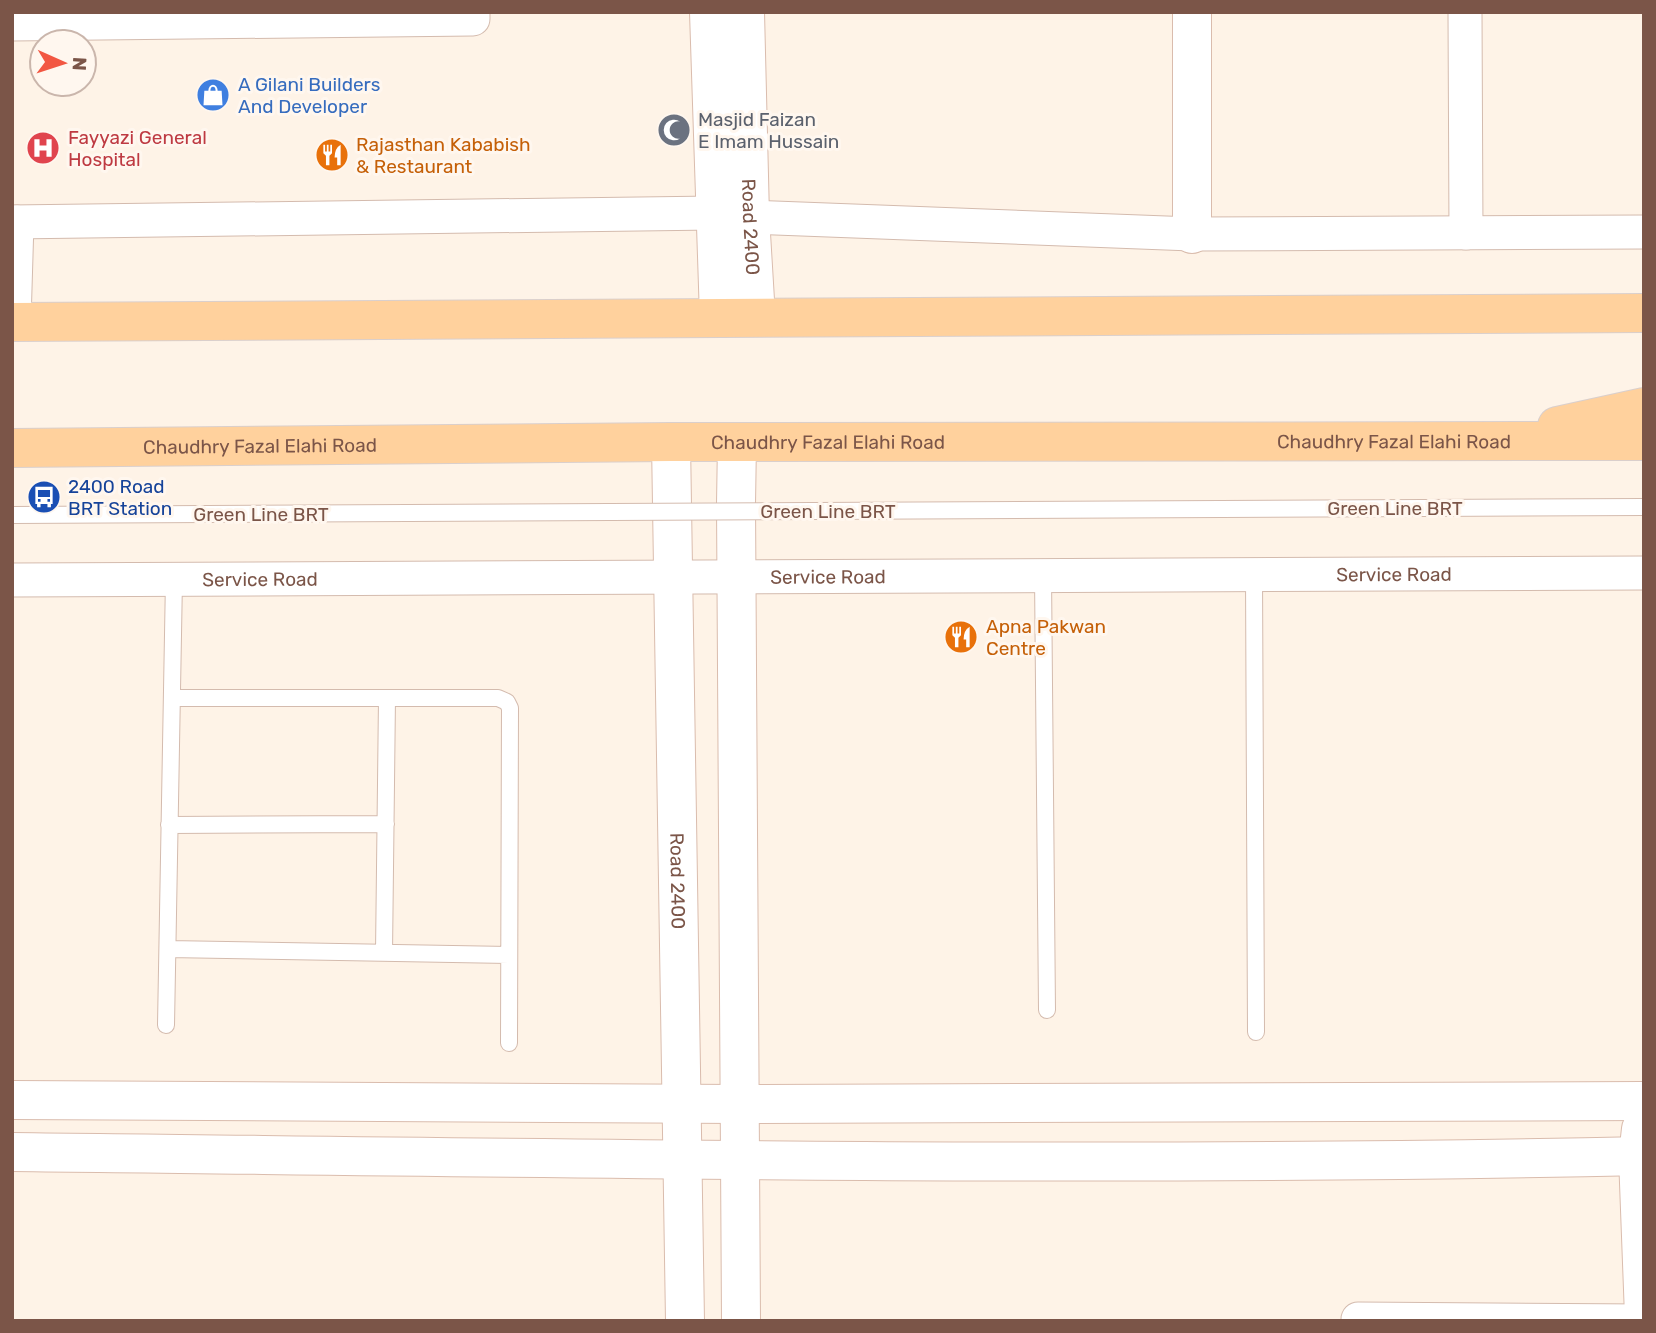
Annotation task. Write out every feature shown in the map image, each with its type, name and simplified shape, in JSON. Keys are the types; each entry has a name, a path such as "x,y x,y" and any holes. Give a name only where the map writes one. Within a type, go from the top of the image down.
{"main road":[{"path":"13,323 737,317 1634,315"},
{"path":"1485,442 1644,407"},
{"name":"Chaudhry Fazal Elahi Road","path":"12,448 671,442 1644,442"}],"street":[{"path":"12,24 130,18 473,19 473,12"},
{"name":"Road 2400","path":"709,12 732,215 737,317"},
{"name":"Road 2400","path":"732,215 745,12"},
{"path":"1192,12 1192,234"},
{"path":"1465,12 1466,233"},
{"path":"13,323 15,222 732,215 1192,234 1644,232"},
{"name":"Road 2400","path":"671,442 685,1321"},
{"path":"737,442 741,1321"},
{"name":"Service Road","path":"12,580 1644,573"},
{"path":"12,1100 740,1104 1644,1101 1641,1156 1644,1318 1358,1319"},
{"path":"12,1152 683,1160 1158,1161 1641,1156"}],"lane":[{"name":"Green Line BRT","path":"12,515 1644,507"},
{"path":"1043,575 1047,1010"},
{"path":"1254,575 1256,1032"},
{"path":"166,1025 174,579"},
{"path":"172,698 498,698 507,702 510,708 509,1043"},
{"path":"384,953 387,698"},
{"path":"169,825 386,824"},
{"path":"168,949 509,955"}],"place":[{"name":"A Gilani Builders And Developer","path":"213,95"},
{"name":"Masjid Faizan E Imam Hussain","path":"674,130"},
{"name":"Fayyazi General Hospital","path":"43,148"},
{"name":"Rajasthan Kababish & Restaurant","path":"332,155"},
{"name":"2400 Road BRT Station","path":"44,497"},
{"name":"Apna Pakwan Centre","path":"961,637"}]}
